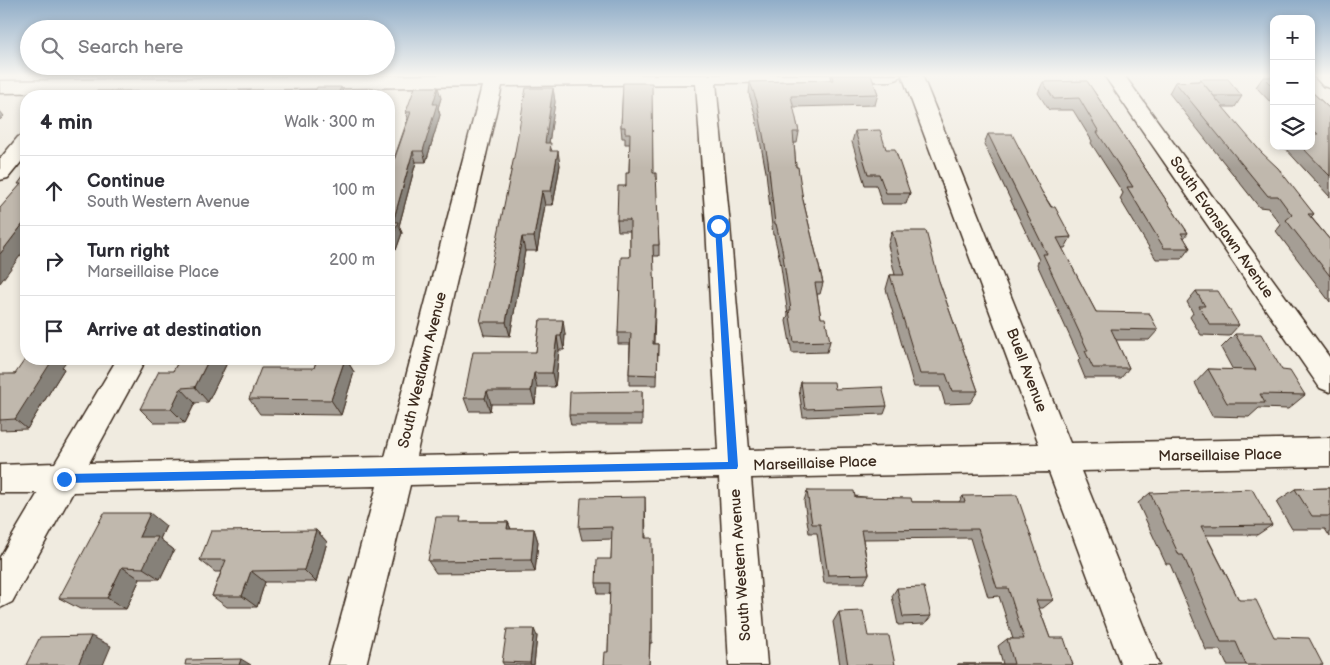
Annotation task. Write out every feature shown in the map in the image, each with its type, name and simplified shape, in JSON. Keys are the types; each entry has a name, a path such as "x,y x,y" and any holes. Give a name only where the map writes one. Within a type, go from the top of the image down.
{"street":[{"name":"South Westlawn Avenue","path":"346,665 397,472 487,106"},
{"name":"South Western Avenue","path":"708,106 718,226 748,665"},
{"name":"Buell Avenue","path":"924,106 1140,665"},
{"name":"South Evanslawn Avenue","path":"1136,106 1330,380"},
{"path":"0,173 20,149"},
{"path":"0,590 129,365"},
{"name":"Marseillaise Place","path":"0,479 733,466 890,460 1330,452"}],"building":[{"path":"408,106 436,106 423,151 413,151 395,215 395,157 411,112 406,112"},
{"path":"523,106 550,106 545,143 551,143 550,151 558,151 551,191 542,191 534,237 522,237 506,322 480,322"},
{"path":"622,106 652,106 653,173 656,173 659,245 653,245 655,300 653,344 658,344 657,375 629,374 631,333 618,333 621,257 630,257 630,220 617,220 618,186 626,186 626,173 629,173 630,133 625,133 625,127 621,127"},
{"path":"758,106 793,106 799,132 793,132 796,167 798,167 803,200 823,283 815,283 821,318 825,318 830,341 794,342 782,249 775,224 768,161"},
{"path":"1084,106 1104,106 1188,233 1181,233 1190,248 1164,248 1127,187 1133,187 1097,132 1099,132"},
{"path":"1195,106 1222,106 1261,152 1278,168 1314,214 1308,214 1330,240 1330,276 1286,220 1292,215 1278,196 1268,196"},
{"path":"1315,106 1327,106 1330,109 1330,176 1305,150 1315,150 1315,134 1318,134 1315,131"},
{"path":"880,130 886,149 895,149 910,193 886,193 879,174 868,174 855,131"},
{"path":"988,134 1012,134 1042,192 1051,207 1055,207 1071,237 1057,238 1096,312 1149,313 1158,330 1111,329 1129,368 1093,368 1085,351 1088,351 1043,254 1047,254"},
{"path":"20,185 20,228 0,254 0,208"},
{"path":"892,231 926,231 939,281 978,391 952,391 946,374 920,374 890,275 904,275"},
{"path":"1196,291 1218,291 1239,325 1210,325 1199,306 1205,306"},
{"path":"540,320 563,320 561,336 557,336 552,373 534,373 531,391 487,391 485,398 464,398 473,352 536,352"},
{"path":"1235,334 1261,334 1282,370 1290,371 1305,395 1260,394 1265,403 1227,403 1208,369 1256,370"},
{"path":"21,365 49,365 15,419 0,420 0,374 15,374"},
{"path":"176,365 206,365 195,387 181,388 171,409 140,409 159,371 173,371"},
{"path":"315,365 343,365 331,400 249,399 261,368 314,368"},
{"path":"801,382 834,382 835,389 882,387 887,406 805,409"},
{"path":"642,391 642,415 569,415 570,392"},
{"path":"1330,488 1330,516 1312,516 1295,489"},
{"path":"1252,489 1272,525 1201,526 1239,600 1256,600 1274,637 1309,638 1323,665 1246,665 1236,642 1221,642 1183,555 1179,555 1150,493"},
{"path":"807,491 854,491 855,497 911,498 912,502 965,502 963,496 1017,495 1053,600 1036,600 1050,638 1064,638 1073,665 958,665 1014,664 1007,639 1024,639 1008,588 997,588 978,529 861,530 869,574 828,575 820,524 812,524"},
{"path":"645,497 645,538 652,538 652,633 650,633 649,665 604,665 605,652 608,652 610,583 596,583 597,559 611,559 612,527 579,528 581,498"},
{"path":"104,513 150,513 139,537 158,537 143,568 122,567 107,598 59,598"},
{"path":"436,517 461,517 460,522 508,522 507,529 534,529 531,560 428,561"},
{"path":"316,530 304,570 251,571 242,596 212,596 226,560 200,560 211,531"},
{"path":"924,587 931,616 903,617 897,588"},
{"path":"863,611 868,636 889,636 895,665 848,665 839,612"},
{"path":"507,629 534,629 530,663 502,662"},
{"path":"91,636 78,665 26,665 40,637"},
{"path":"241,659 239,665 185,665 186,660"}],"route":[{"path":"64,479 733,466 718,226"}]}
